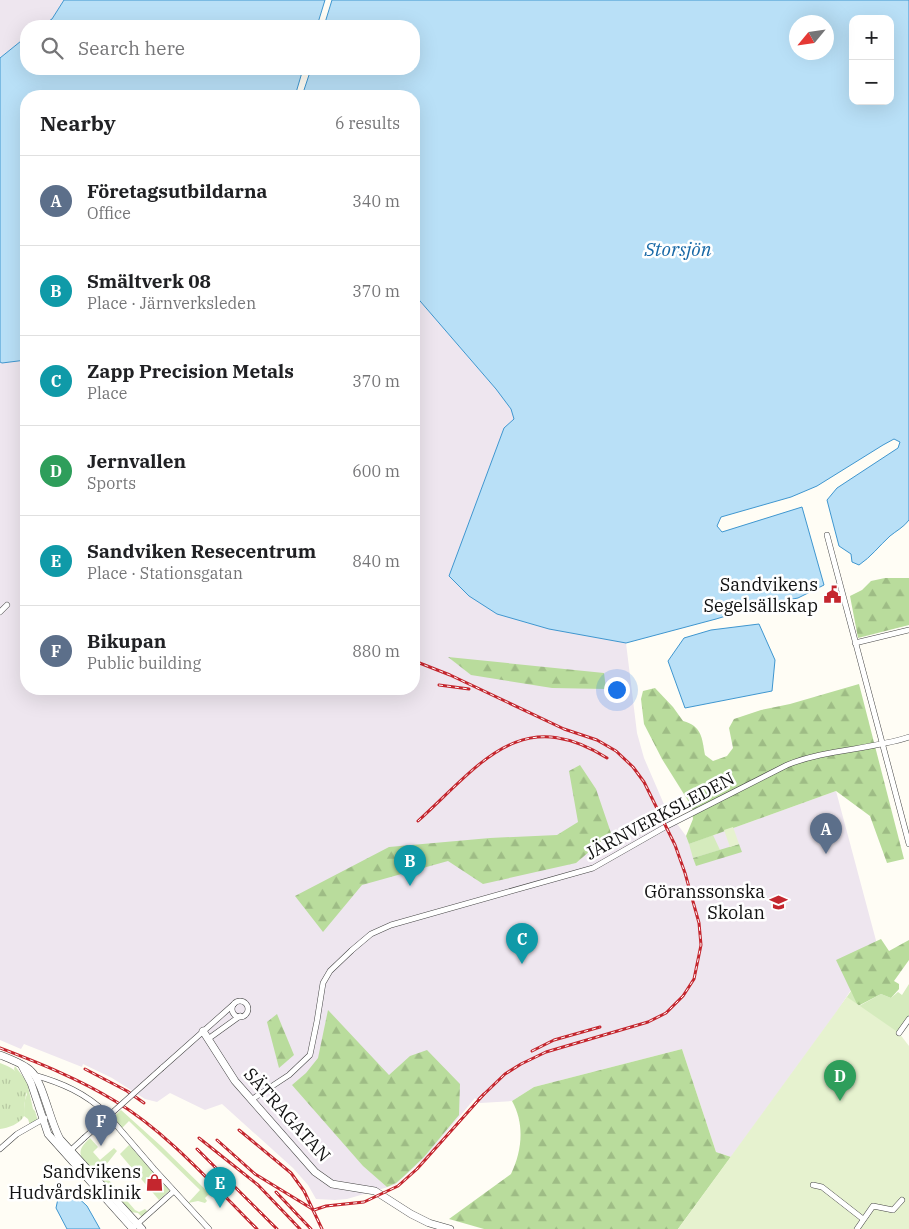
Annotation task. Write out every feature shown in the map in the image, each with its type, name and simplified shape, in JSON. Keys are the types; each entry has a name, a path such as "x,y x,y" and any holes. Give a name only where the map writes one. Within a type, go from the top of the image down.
{"street":[{"path":"827,535 909,844"},
{"path":"0,612 7,605"},
{"path":"855,643 909,630"},
{"name":"JÄRNVERKSLEDEN","path":"251,1100 289,1075 310,1055 318,1021 323,983 330,971 371,934 391,924 593,868 665,826 806,757 882,745 909,737"},
{"path":"68,1153 234,1004 240,1001 246,1004 247,1011 245,1015 240,1016 208,1039"},
{"path":"234,1004 232,1009 234,1013 240,1016"},
{"path":"899,1033 909,1019"},
{"name":"SÄTRAGATAN","path":"203,1031 235,1081 315,1172 332,1184 375,1191 430,1224 450,1229"},
{"path":"0,1056 29,1069 34,1075 60,1139 68,1153"},
{"path":"22,1066 31,1083 48,1134 68,1153 136,1228 174,1191"},
{"path":"34,1075 80,1092 106,1113"},
{"path":"0,1149 17,1134 50,1115"},
{"path":"111,1119 209,1229"},
{"path":"814,1185 822,1187 863,1218"},
{"path":"857,1229 873,1206 893,1210 902,1200"}],"shaded area":[{"path":"0,0 64,0 50,20 20,20 20,42 0,58"},
{"path":"420,301 496,389 511,409 515,419 504,428 487,474 497,614 549,629 626,643 637,733 644,758 673,822 675,821 686,836 689,844 836,791 878,948 838,1010 731,1157 716,1152 682,1049 534,1087 512,1101 480,1103 475,1098 426,1157 395,1185 347,1199 316,1199 308,1185 293,1168 222,1104 205,1110 170,1093 157,1102 145,1099 112,1078 83,1064 82,1067 24,1044 21,1049 0,1040 0,362 20,361 20,695 420,695"}],"green space":[{"path":"885,578 909,578 909,625 858,638 850,596 862,590 871,581"},
{"path":"448,657 604,673 606,689 552,688 471,675"},
{"path":"859,684 904,859 887,863 870,816 836,791 689,844 686,836 693,819 692,807 662,759 644,724 641,699 643,691 655,688 683,721 698,729 702,738 705,755 713,761 727,756 733,748 729,728 734,719"},
{"path":"580,765 596,789 611,833 576,863 483,884 448,861 362,885 323,932 295,896 389,847 490,838 557,835 578,822 569,771"},
{"path":"733,827 739,844 730,847 724,830"},
{"path":"713,835 720,850 693,858 689,844"},
{"path":"739,844 742,852 696,866 693,858"},
{"path":"881,939 889,951 909,940 909,960 894,981 899,984 899,989 891,998 881,994 858,1006 836,960"},
{"path":"909,984 909,1019 890,1046 838,1010 851,991 859,1006 881,994 891,998 898,992 902,995"},
{"path":"847,997 899,1033 909,1046 909,1229 678,1229"},
{"path":"328,1010 389,1075 410,1056 427,1050 460,1084 459,1115 424,1157 396,1183 387,1187 363,1166 292,1085 306,1073 318,1058"},
{"path":"277,1014 294,1055 279,1068 267,1022"},
{"path":"682,1049 716,1152 731,1157 678,1229 484,1229 449,1219 511,1174 520,1147 519,1119 512,1101 534,1087"},
{"path":"0,1063 17,1072 25,1082 27,1089 25,1113 22,1119 14,1125 0,1129"},
{"path":"15,1066 27,1082 33,1109 38,1121 30,1125 28,1119 24,1116 27,1094 14,1069"},
{"path":"121,1110 213,1197 208,1195 205,1198 207,1201 205,1203 198,1201 188,1203 200,1190 129,1121 120,1130 111,1119"},
{"path":"90,1138 98,1147 93,1152 100,1160 114,1148 117,1151 101,1171 135,1210 139,1212 145,1209 149,1213 143,1218 138,1213 130,1212 83,1160 81,1150"},
{"path":"129,1145 170,1190 159,1200 120,1154"}],"water":[{"path":"64,0 325,0 319,20 50,20"},
{"name":"Storsjön","path":"332,0 909,0 909,520 859,565 852,562 851,554 839,546 827,500 837,488 898,448 900,442 894,439 817,486 791,497 721,517 717,526 722,532 802,507 824,585 798,598 766,604 626,643 549,629 497,614 469,596 449,576 504,428 514,419 511,409 496,389 420,301 420,90 304,90 309,75 420,75 420,20 326,20"},
{"path":"20,42 20,75 301,75 297,90 20,90 20,361 2,363 0,362 0,58"},
{"path":"759,624 775,660 772,691 685,708 668,661 684,638 711,630"},
{"path":"71,1191 87,1206 100,1229 67,1229 56,1208 59,1194"}],"railway":[{"path":"420,663 450,675 564,729 597,740 616,751 633,767 644,782 675,845 699,923 701,945 694,979 683,996 666,1013 648,1022 546,1052 505,1074 479,1099"},
{"path":"439,685 469,689"},
{"path":"418,821 482,762 503,748 525,739 549,737 576,743 607,758"},
{"path":"532,1051 554,1040 600,1027"},
{"path":"0,1048 73,1079 115,1101 134,1114 189,1160 257,1229"},
{"path":"85,1069 127,1091 144,1103"},
{"path":"217,1140 255,1174 314,1210 326,1206 364,1202 398,1186 417,1169 484,1094"},
{"path":"239,1130 291,1173 304,1191 322,1229"},
{"path":"199,1138 258,1185 300,1229"},
{"path":"197,1149 277,1229"},
{"path":"276,1192 311,1229"}],"place":[{"name":"Sandvikens Segelsällskap","path":"832,595"},
{"name":"Företagsutbildarna","path":"826,854"},
{"name":"Smältverk 08","path":"410,886"},
{"name":"Göranssonska Skolan","path":"779,902"},
{"name":"Zapp Precision Metals","path":"522,964"},
{"name":"Jernvallen","path":"840,1101"},
{"name":"Bikupan","path":"101,1146"},
{"name":"Sandvikens Hudvårdsklinik","path":"155,1182"},
{"name":"Sandviken Resecentrum","path":"220,1208"}]}
